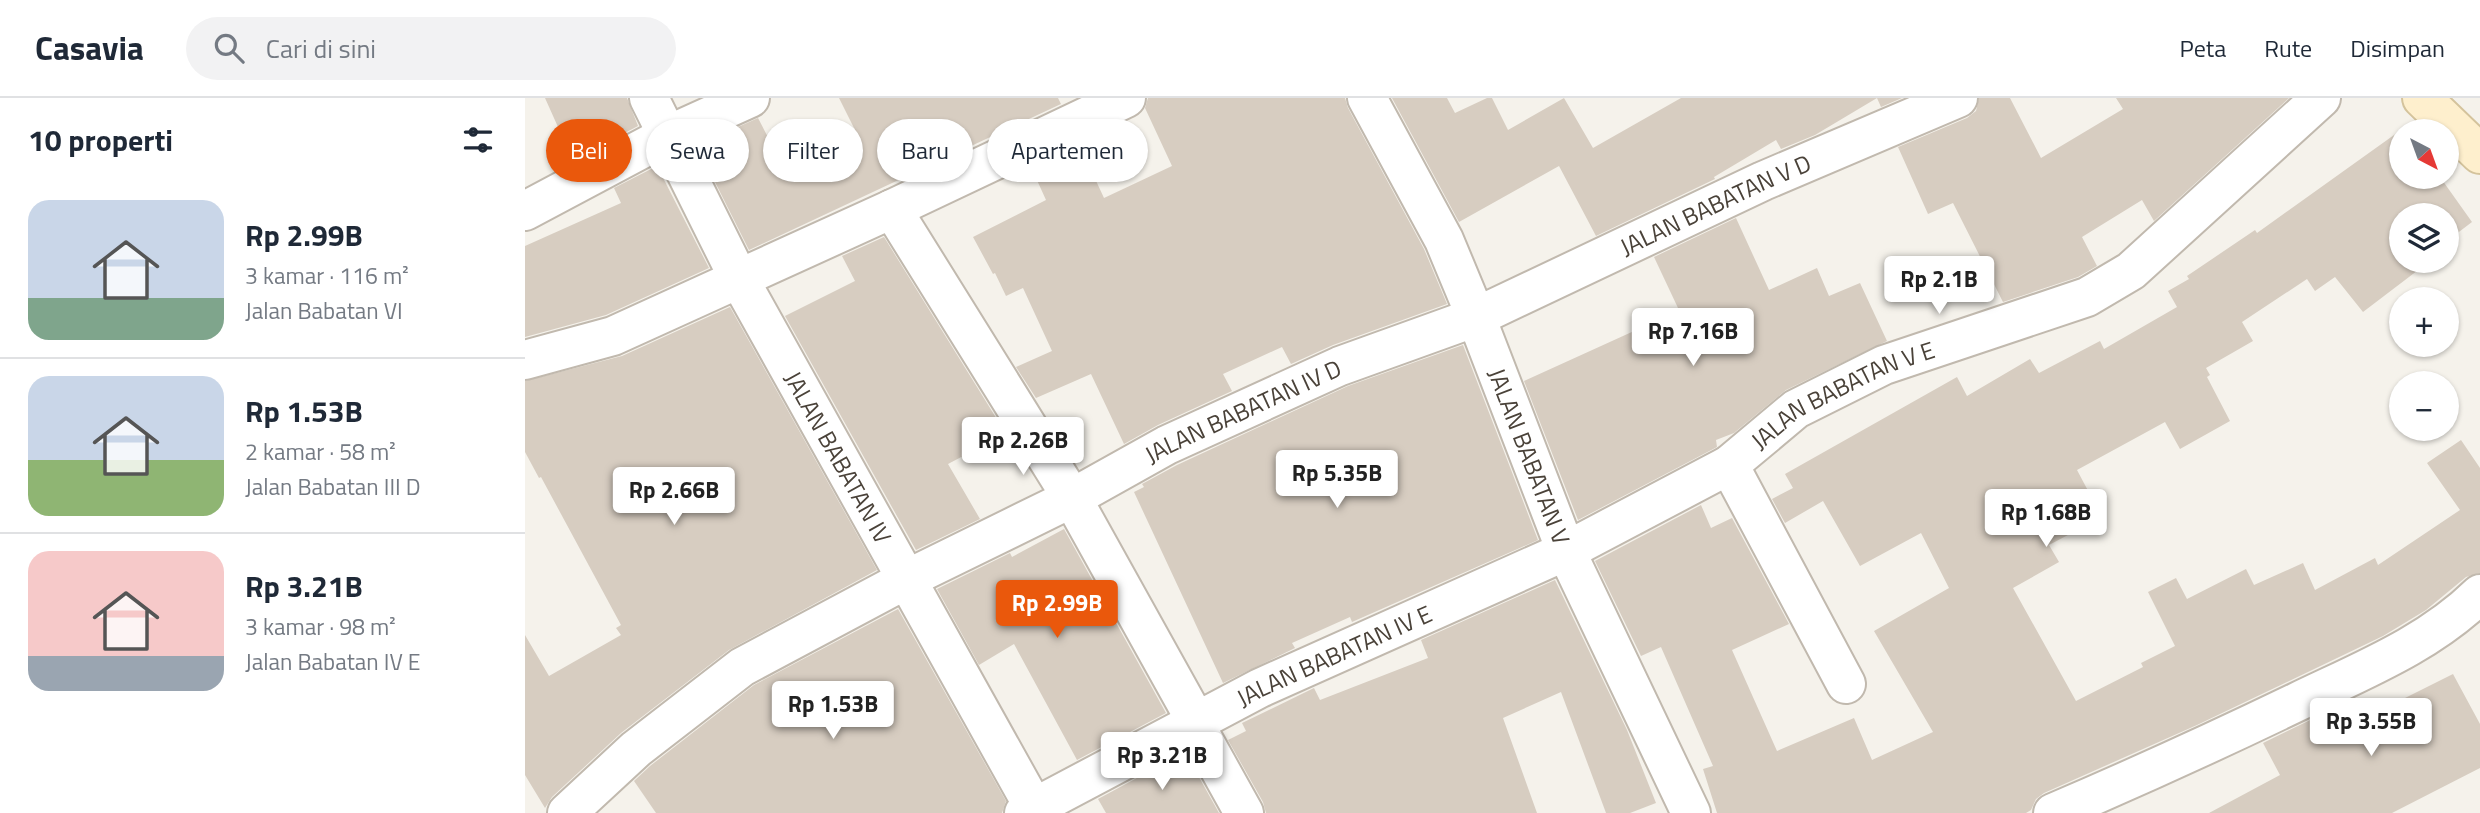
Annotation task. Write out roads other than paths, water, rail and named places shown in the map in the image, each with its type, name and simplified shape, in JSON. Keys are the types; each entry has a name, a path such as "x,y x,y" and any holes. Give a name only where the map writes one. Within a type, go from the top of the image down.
{"main road":[{"path":"2422,98 2480,154"}],"street":[{"name":"JALAN BABATAN IV","path":"649,98 658,119"},
{"path":"704,119 750,98"},
{"path":"525,360 613,336 892,209 1126,98"},
{"name":"JALAN BABATAN V","path":"1367,98 1444,240 1566,551 1691,813"},
{"name":"JALAN BABATAN V D","path":"1476,317 1763,181 1958,98"},
{"name":"JALAN BABATAN V E","path":"1566,551 1729,465 1796,409 1884,365 2087,297 2131,271 2321,98"},
{"path":"525,211 646,147"},
{"name":"JALAN BABATAN IV","path":"689,182 738,277 907,579 1031,811"},
{"path":"892,209 1072,498 1244,813"},
{"name":"JALAN BABATAN IV D","path":"567,813 636,749 742,667 907,579 1072,498 1167,445 1340,366 1476,317"},
{"path":"1729,465 1846,684"},
{"name":"JALAN BABATAN IV E","path":"1031,811 1260,688 1566,551"},
{"path":"2053,813 2162,766 2408,649 2460,614 2480,594"}]}
